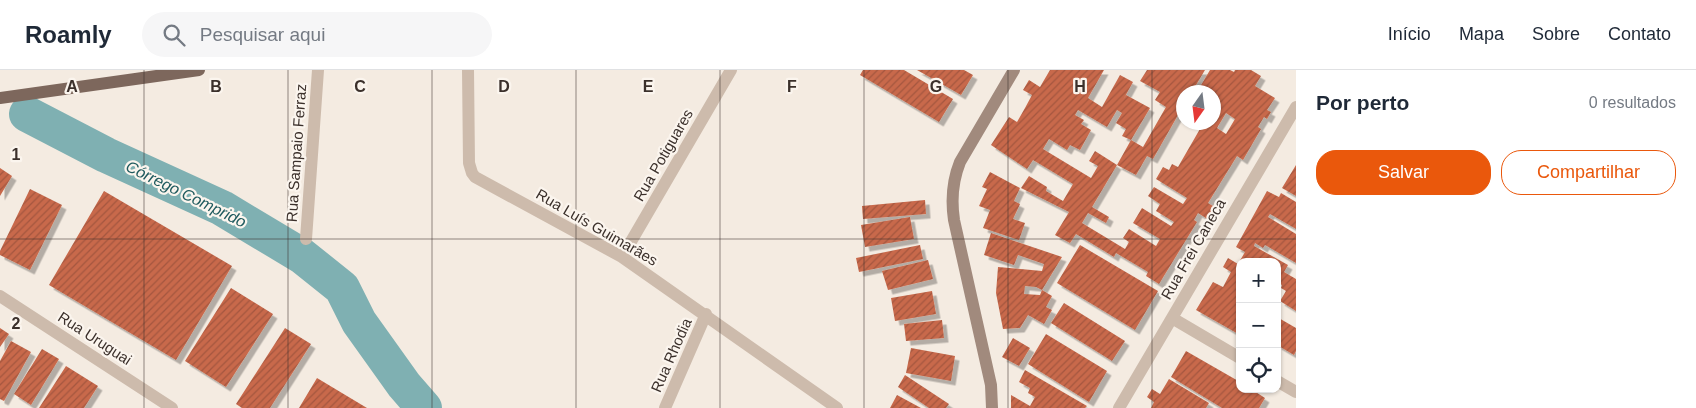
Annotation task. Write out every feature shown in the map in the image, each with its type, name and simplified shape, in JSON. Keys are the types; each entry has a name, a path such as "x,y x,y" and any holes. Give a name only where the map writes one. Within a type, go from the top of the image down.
{"main road":[{"path":"0,98 199,70"}],"street":[{"name":"Rua Sampaio Ferraz","path":"306,239 318,70"},
{"name":"Rua Luís Guimarães","path":"468,70 469,163 472,173 480,181 622,257 706,314 835,407"},
{"name":"Rua Potiguares","path":"622,257 731,70"},
{"path":"992,408 991,385 954,220 952,203 955,174 960,162 1014,70"},
{"name":"Rua Frei Caneca","path":"1119,408 1296,107"},
{"name":"Rua Uruguai","path":"0,296 172,408"},
{"name":"Rua Rhodia","path":"665,408 706,314"},
{"path":"1172,318 1236,356"},
{"path":"1281,383 1296,392"}],"building":[{"path":"863,70 904,70 953,99 939,122 860,75"},
{"path":"917,70 964,70 973,75 961,95"},
{"path":"1050,70 1104,70 1088,98 1102,107 1120,75 1133,82 1123,100 1126,95 1150,108 1131,140 1122,136 1126,129 1116,123 1122,113 1117,110 1107,127 1078,110 1075,115 1084,120 1081,124 1091,130 1080,150 1070,145 1067,150 1049,139 1043,149 1091,178 1098,166 1089,161 1095,151 1117,165 1092,207 1109,217 1106,223 1088,213 1082,223 1125,249 1129,242 1123,238 1129,229 1156,246 1160,239 1133,223 1142,208 1171,226 1174,222 1156,211 1160,204 1148,196 1154,187 1183,204 1187,198 1156,179 1163,167 1169,170 1172,164 1178,167 1199,130 1220,130 1226,134 1235,119 1226,113 1221,121 1221,85 1201,85 1210,70 1230,70 1234,72 1235,70 1251,70 1261,76 1255,86 1275,98 1267,110 1271,112 1267,119 1264,117 1258,127 1261,129 1243,160 1237,156 1208,203 1216,208 1209,220 1198,213 1194,220 1197,222 1159,284 1146,276 1148,272 1116,253 1114,257 1076,234 1070,243 1055,235 1069,212 1021,188 1029,176 1047,187 1046,191 1063,201 1073,184 1033,160 1027,169 991,145 1009,117 1017,122 1032,95 1023,90 1029,80 1040,87"},
{"path":"1147,70 1205,70 1196,85 1176,85 1176,119 1153,159 1147,156 1136,175 1117,165 1131,140 1143,147 1166,107 1155,100 1160,92 1140,81"},
{"path":"1296,165 1296,196 1282,188"},
{"path":"0,168 12,176 0,196"},
{"path":"990,172 1020,188 1014,201 1020,204 1013,219 1025,223 1019,240 983,228 990,210 979,206 987,189 982,187"},
{"path":"30,189 62,205 30,270 0,255 0,251"},
{"path":"104,191 232,266 176,360 49,285"},
{"path":"1267,191 1279,197 1281,193 1296,202 1296,229 1270,214 1268,217 1296,234 1296,263 1265,245 1263,248 1255,243 1254,246 1275,258 1242,258 1245,252 1236,247"},
{"path":"925,200 926,214 863,219 862,206"},
{"path":"910,217 914,239 865,247 861,225"},
{"path":"991,233 1062,257 1042,290 1052,296 1046,307 1052,310 1044,324 1028,315 1020,328 1003,329 996,293 998,267 1042,271 1044,264 1018,255 1014,265 984,255","holes":["1025,286 1036,287 1042,290 1040,295 1024,294"]},
{"path":"920,245 923,259 859,272 856,258"},
{"path":"1080,245 1158,291 1135,330 1057,283"},
{"path":"1228,258 1236,263 1236,333 1196,310 1213,282 1223,287 1231,272 1223,267"},
{"path":"928,260 933,279 888,290 882,271"},
{"path":"1281,261 1288,265 1284,272 1296,279 1296,311 1281,302 1286,291 1281,288"},
{"path":"231,288 273,314 226,387 185,361"},
{"path":"932,291 936,314 895,321 891,298"},
{"path":"1064,303 1125,341 1112,361 1051,323"},
{"path":"1281,319 1296,328 1296,351 1294,355 1281,347"},
{"path":"942,320 944,338 906,341 904,324"},
{"path":"0,328 9,334 0,347"},
{"path":"285,328 311,344 270,408 242,408 236,404"},
{"path":"1046,334 1107,371 1089,402 1028,364"},
{"path":"1013,338 1030,348 1019,366 1002,357"},
{"path":"11,341 31,352 4,401 0,399 0,361"},
{"path":"911,348 955,356 951,381 906,373"},
{"path":"42,349 59,359 31,405 14,394"},
{"path":"1186,351 1236,380 1236,393 1257,393 1265,398 1259,408 1222,408 1171,377"},
{"path":"66,366 98,386 84,408 39,408"},
{"path":"1025,370 1087,406 1085,408 1011,408 1011,395 1030,406 1035,397 1028,393 1030,388 1019,382"},
{"path":"905,375 949,404 946,408 929,408 898,387"},
{"path":"317,378 367,408 299,408"},
{"path":"1169,379 1209,403 1206,408 1151,408 1154,402 1147,397 1152,389 1160,394"},
{"path":"897,395 921,408 890,408"}],"waterway":[{"name":"Córrego Comprido","path":"27,114 106,155 222,208 302,256 342,288 359,322 404,385 424,408"}]}
